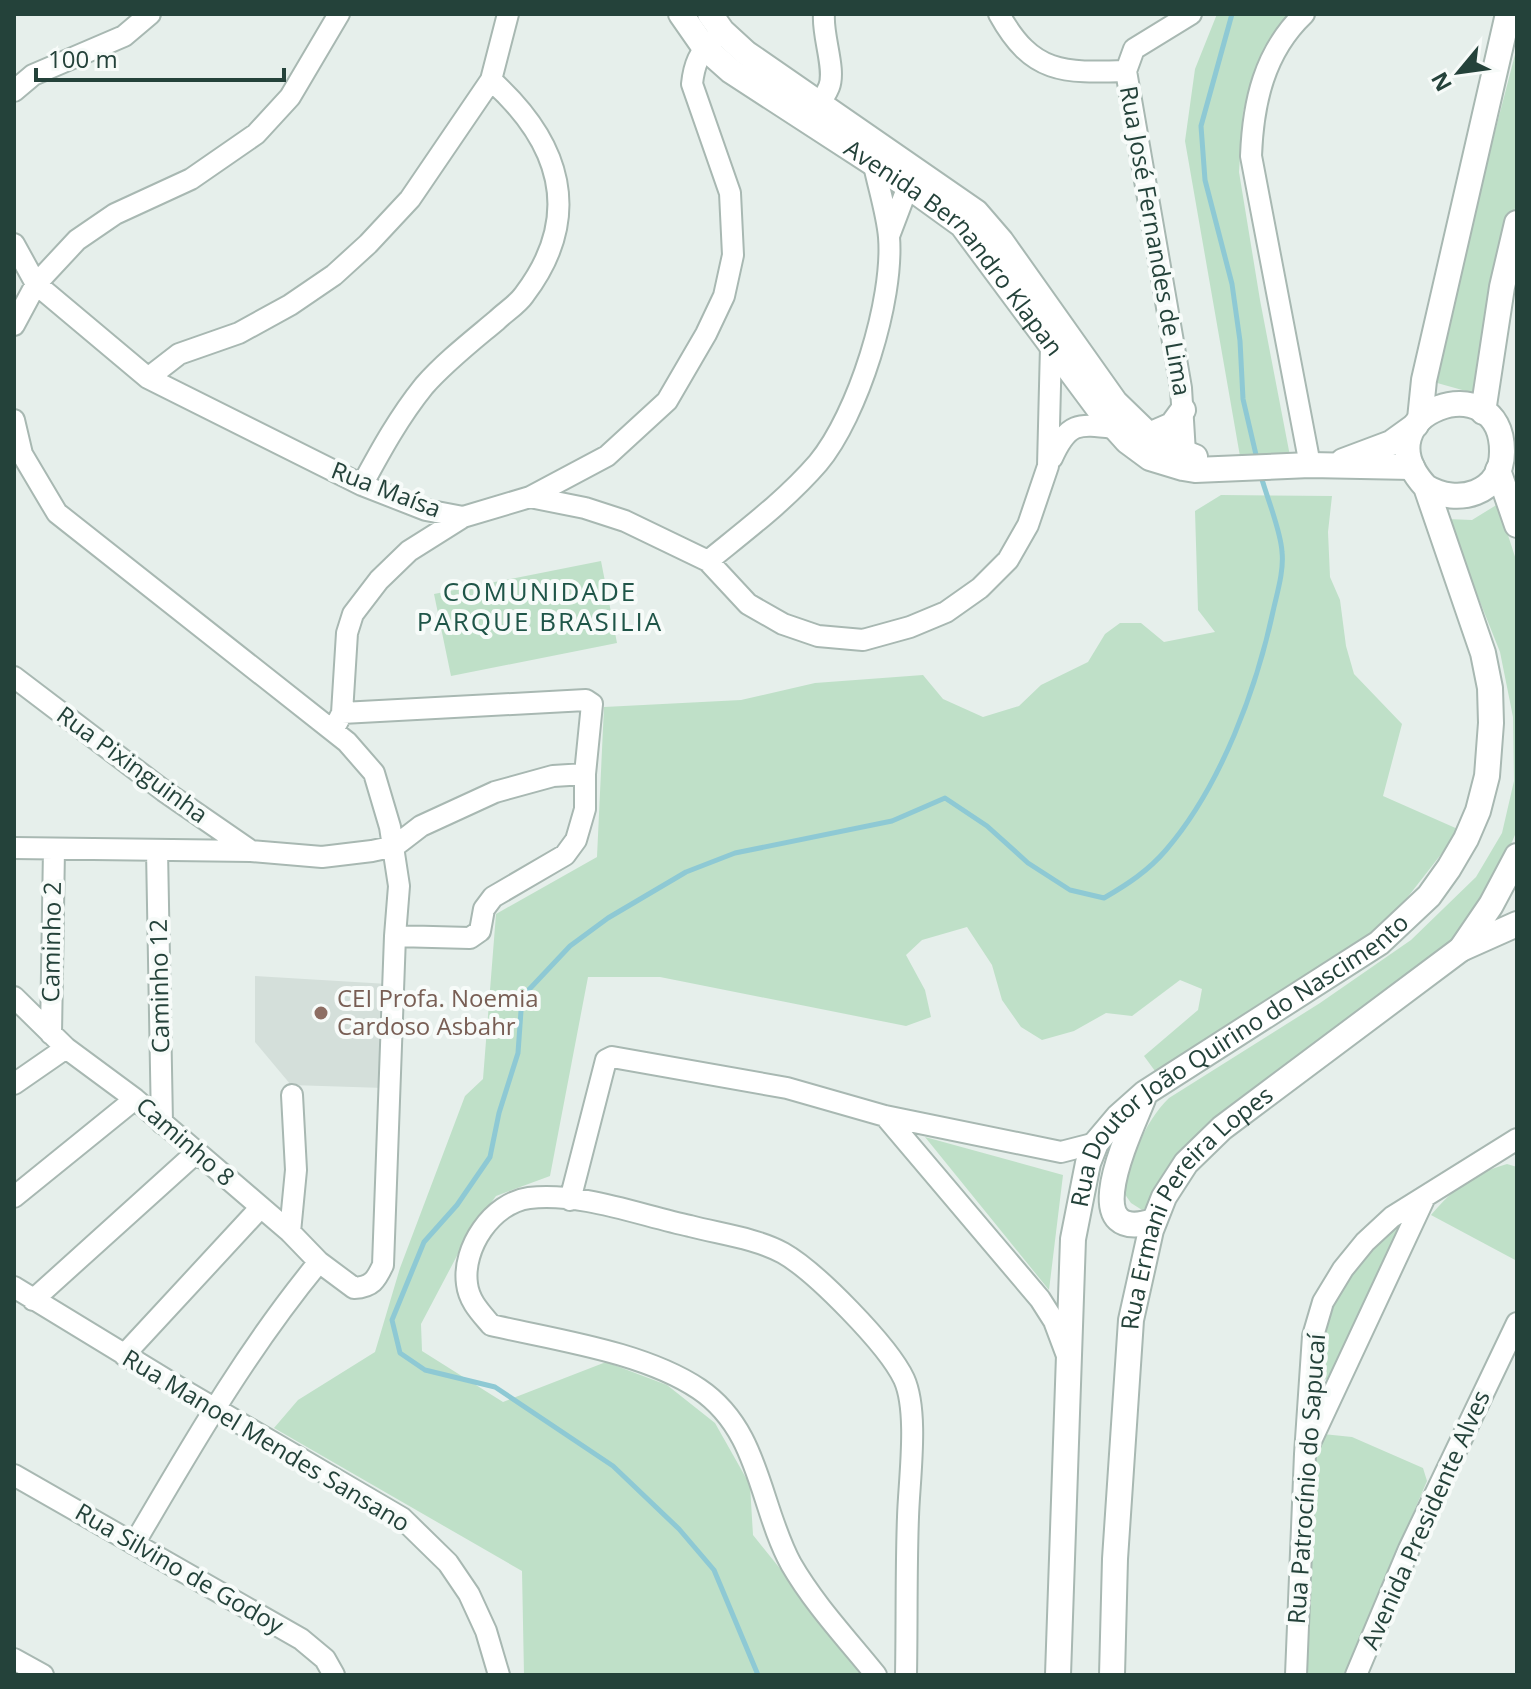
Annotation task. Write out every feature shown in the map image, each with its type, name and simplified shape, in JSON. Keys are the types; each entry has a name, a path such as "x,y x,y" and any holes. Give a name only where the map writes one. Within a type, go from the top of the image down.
{"street":[{"path":"14,91 23,76 124,36 150,14"},
{"path":"14,325 36,284 77,240 115,214 191,179 256,134 290,97 339,14"},
{"path":"148,378 179,354 239,333 290,305 334,275 368,244 410,199 491,80 508,14"},
{"name":"Avenida Bernandro Klapan","path":"681,14 746,53 813,113 912,178 976,212 1001,241 1114,428 1150,458 1227,468 1311,465 1419,477"},
{"path":"813,113 831,78 824,14"},
{"path":"999,14 1013,38 1030,56 1054,68 1089,72 1126,71"},
{"name":"Rua José Fernandes de Lima","path":"1184,461 1181,388 1126,71 1134,49 1191,14"},
{"path":"1304,14 1276,48 1261,83 1252,118 1251,156 1311,465"},
{"path":"1418,422 1439,406 1450,403 1461,403 1483,412 1492,421 1502,444 1498,470 1491,482 1480,491 1466,496 1438,494 1419,477 1409,453 1508,14"},
{"path":"530,497 607,456 667,401 724,296 733,255 730,193 692,84 694,65 712,31"},
{"path":"362,485 393,429 426,384 523,297 554,246 560,212 556,175 540,140 516,103 491,80"},
{"path":"708,561 787,495 819,461 843,424 881,326 890,273 889,236 879,157"},
{"path":"889,236 912,178"},
{"path":"1483,412 1502,287 1517,223"},
{"name":"Rua Maísa","path":"14,244 36,284 148,378 362,485 426,510 463,517 530,497 585,508 625,521 708,561 748,604 783,624 818,636 863,640 946,612 980,588 1008,560 1028,525 1048,466 1059,340"},
{"name":"Avenida Bernandro Klapan","path":"1059,340 1149,435 1184,461"},
{"path":"1149,435 1172,425 1183,410"},
{"path":"14,420 22,454 57,513 337,722 347,742 374,773 395,846 399,886 395,936 453,939 476,935 480,931 484,909 493,897 565,855 576,840 585,809 592,704 586,700 337,722"},
{"name":"Avenida Bernandro Klapan","path":"1311,465 1391,443 1418,422"},
{"path":"1048,466 1060,440 1071,428 1081,425 1114,428"},
{"path":"1498,470 1517,525"},
{"name":"Rua Doutor João Quirino do Nascimento","path":"1058,1675 1073,1239 1088,1163 1096,1143 1118,1117 1145,1093 1379,943 1429,896 1466,839 1478,811 1487,776 1490,688 1483,653 1419,477"},
{"path":"337,722 347,633 353,614 379,580 409,551 463,517"},
{"name":"Rua Pixinguinha","path":"14,677 164,791 251,851"},
{"path":"14,848 251,851 322,857 395,846 421,826 495,792 553,776 585,774"},
{"name":"Caminho 2","path":"54,849 58,1041"},
{"name":"Caminho 12","path":"157,850 162,1123"},
{"name":"Rua Ermani Pereira Lopes","path":"1112,1675 1115,1559 1131,1320 1144,1256 1164,1197 1186,1163 1222,1128 1461,949 1491,905 1517,856"},
{"path":"1461,949 1517,924"},
{"name":"Caminho 8","path":"14,997 58,1041 135,1099 290,1232 319,1262 354,1288 366,1287 376,1281 383,1265 395,936"},
{"path":"14,1084 58,1041"},
{"path":"570,1200 606,1060 612,1057 787,1088 885,1116 1061,1152 1096,1143"},
{"path":"1145,1093 1117,1165 1110,1196 1113,1213 1123,1222 1137,1226 1154,1221"},
{"path":"290,1232 296,1170 292,1095"},
{"path":"14,1197 135,1099"},
{"path":"885,1116 1040,1299 1054,1321 1067,1358"},
{"name":"Rua Patrocínio do Sapucaí","path":"1296,1675 1313,1336 1323,1302 1343,1269 1365,1242 1392,1217 1517,1139"},
{"path":"33,1300 197,1152"},
{"path":"1494,1153 1517,1155"},
{"path":"1305,1454 1425,1197"},
{"path":"876,1675 808,1591 790,1561 747,1443 726,1412 699,1389 666,1370 491,1325 471,1298 467,1282 475,1241 486,1224 501,1210 517,1201 531,1198 570,1200 765,1244 802,1267 864,1327 893,1361 904,1380 909,1399 911,1440 906,1675"},
{"path":"124,1355 261,1207"},
{"path":"134,1544 214,1408 289,1298 319,1262"},
{"name":"Rua Manoel Mendes Sansano","path":"14,1287 402,1518 448,1563 469,1594 486,1631 499,1675"},
{"name":"Avenida Presidente Alves","path":"1356,1675 1409,1549 1517,1323"},
{"name":"Rua Silvino de Godoy","path":"14,1475 301,1639 325,1659 334,1675"},
{"path":"14,1659 43,1675"}],"shaded area":[{"name":"CEI Profa. Noemia Cardoso Asbahr","path":"255,976 388,984 384,1088 291,1085 255,1042"}],"green space":[{"path":"1217,14 1293,14 1258,61 1243,112 1239,172 1290,456 1241,462 1185,141 1195,69"},
{"path":"1517,47 1517,199 1473,393 1430,381"},
{"path":"1221,495 1332,496 1328,532 1330,577 1340,600 1346,646 1354,674 1402,724 1383,796 1460,830 1389,921 1312,974 1155,1071 1144,1056 1198,1010 1202,989 1180,980 1132,1016 1106,1013 1074,1031 1042,1040 1021,1027 1002,1000 992,965 967,927 922,940 906,955 925,990 931,1017 906,1026 660,977 588,977 550,1176 496,1196 469,1233 421,1324 422,1351 503,1402 606,1362 667,1385 715,1423 750,1485 753,1535 866,1675 524,1675 522,1571 274,1428 298,1400 375,1352 400,1268 465,1096 483,1079 496,914 597,857 604,707 741,700 815,683 923,675 943,699 983,717 1019,706 1041,685 1088,662 1105,634 1120,623 1141,623 1164,642 1215,632 1198,610 1195,511"},
{"path":"1498,504 1517,563 1517,830 1480,919 1206,1130 1151,1205 1142,1210 1131,1203 1124,1193 1145,1130 1169,1098 1320,1003 1411,940 1476,877 1502,833 1514,781 1513,717 1500,652 1447,519 1472,520"},
{"path":"601,561 617,643 451,676 434,594"},
{"path":"925,1137 1063,1175 1049,1290"},
{"path":"1507,1164 1517,1167 1517,1261 1431,1215 1465,1183"},
{"path":"1403,1217 1410,1226 1336,1380 1320,1379 1326,1308 1387,1228"},
{"path":"1323,1434 1352,1437 1423,1468 1427,1481 1344,1675 1306,1675 1311,1447"}],"waterway":[{"path":"1232,14 1201,126 1205,180 1232,284 1240,341 1243,399 1257,459"},
{"path":"758,1675 714,1570 679,1529 613,1466 495,1387 425,1370 400,1353 392,1320 424,1242 457,1205 490,1157 499,1113 518,1053 522,997 570,946 608,918 686,872 735,853 892,821 945,798 987,826 1028,863 1070,890 1104,898 1129,882 1166,850 1204,796 1234,735 1258,670 1279,587 1282,559 1279,534 1261,476"}],"place":[{"name":"CEI Profa. Noemia Cardoso Asbahr","path":"321,1013"}],"district":[{"name":"COMUNIDADE PARQUE BRASILIA","path":"540,607"}]}
